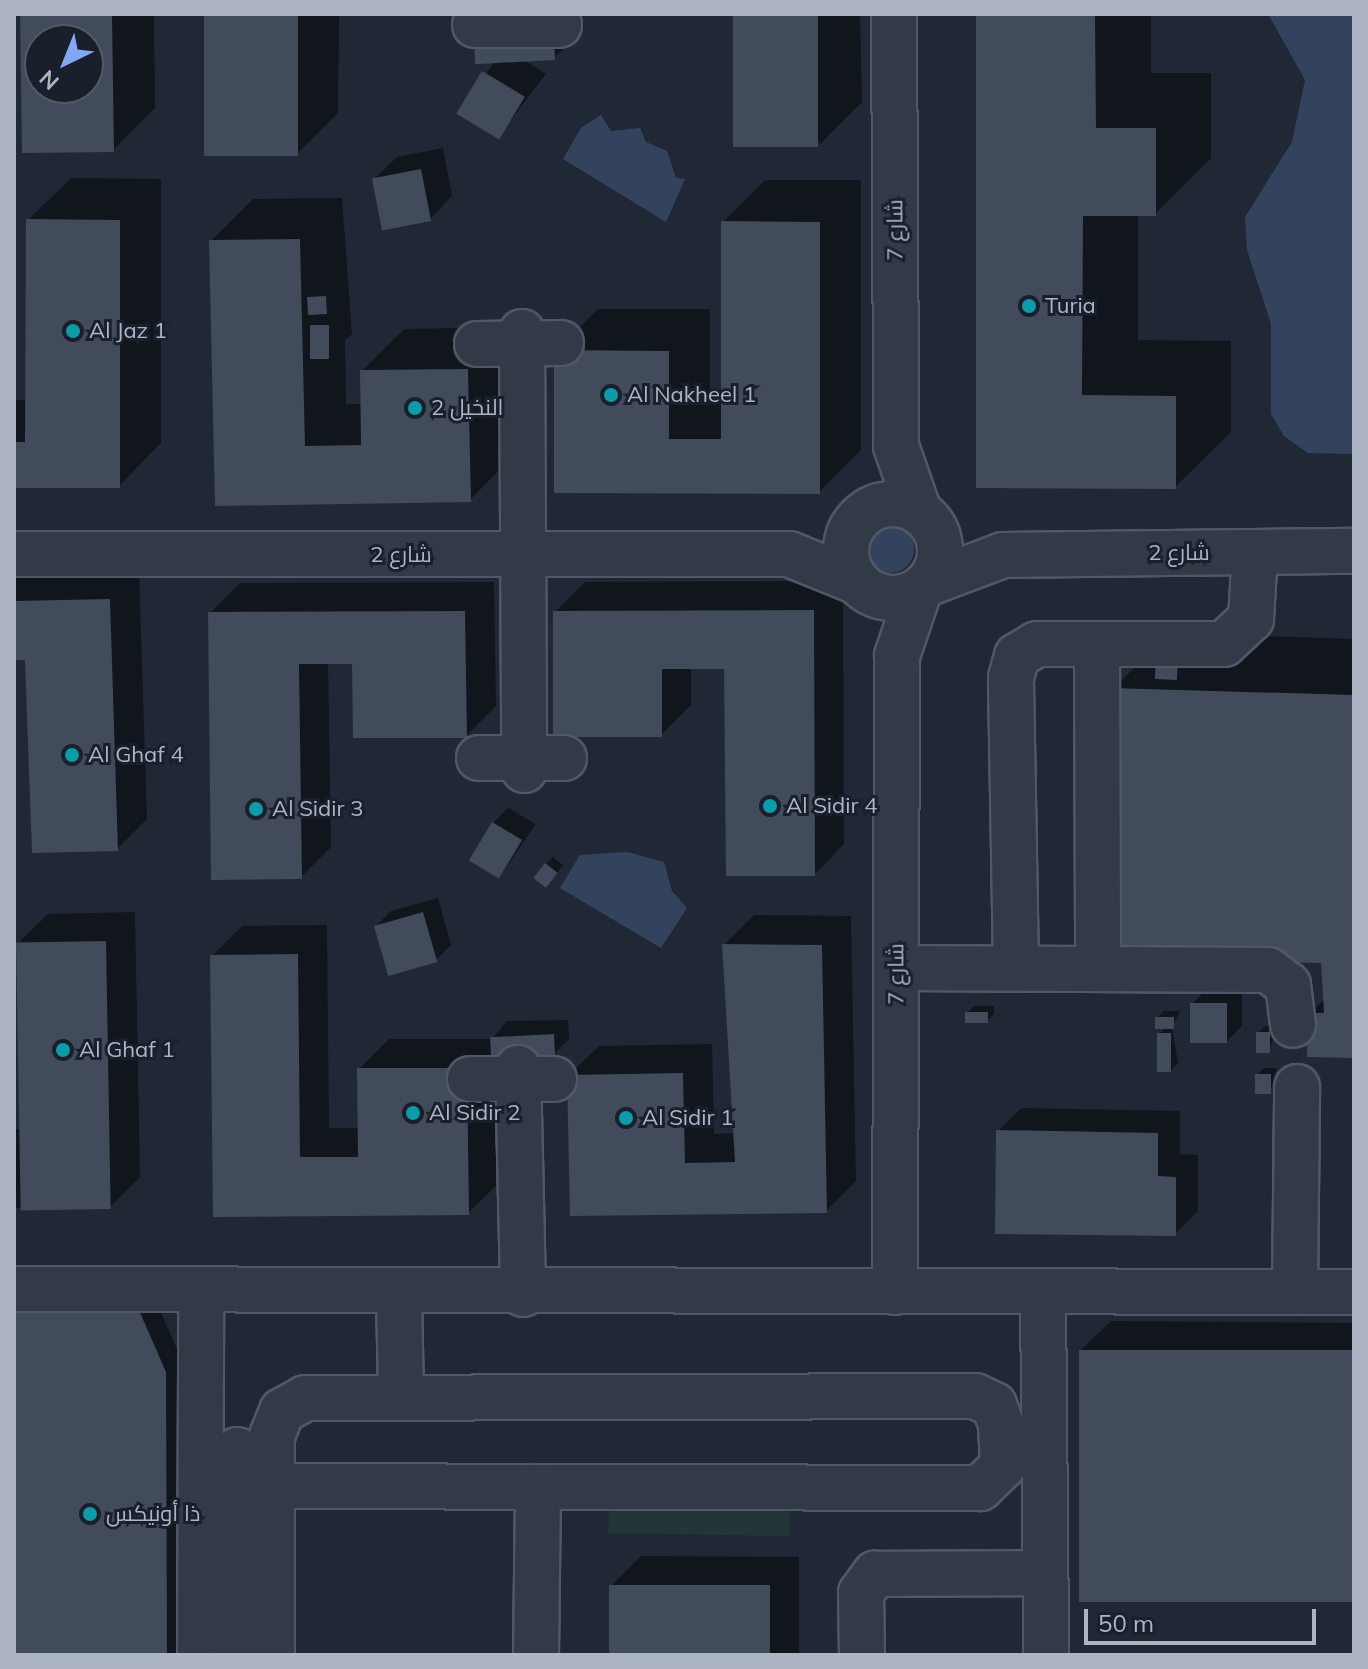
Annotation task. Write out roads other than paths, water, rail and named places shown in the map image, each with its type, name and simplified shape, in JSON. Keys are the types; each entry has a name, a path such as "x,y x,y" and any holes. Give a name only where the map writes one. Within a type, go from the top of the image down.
{"street":[{"name":"شارع 7","path":"894,14 896,446 925,518"},
{"path":"475,25 534,21"},
{"path":"477,338 541,338 523,555 544,764 479,764"},
{"name":"شارع 7","path":"862,516 896,446"},
{"path":"893,504 925,518 940,553 924,587 897,598 864,587 846,552 862,516 893,504"},
{"name":"شارع 2","path":"789,554 862,516"},
{"name":"شارع 2","path":"925,518 1003,555"},
{"name":"شارع 2","path":"924,587 1003,555 1354,551"},
{"path":"1016,968 1012,666 1037,644 1224,644 1251,619 1255,552"},
{"name":"شارع 2","path":"14,554 789,554 864,587"},
{"name":"شارع 7","path":"864,587 897,656"},
{"name":"شارع 7","path":"895,1292 897,656 924,587"},
{"path":"1097,644 1098,968"},
{"path":"897,968 1268,970 1288,985 1293,1025"},
{"path":"470,1074 536,1074 523,1294"},
{"path":"1295,1291 1297,1087"},
{"path":"14,1289 408,1294 1354,1292"},
{"path":"200,1655 201,1291"},
{"path":"1043,1291 1054,1497 1045,1573 1046,1655"},
{"path":"408,1294 410,1398"},
{"path":"272,1486 969,1489 990,1483 1003,1466 999,1414 975,1396 410,1398 292,1403 275,1422 272,1486 272,1655"},
{"path":"235,1655 237,1450"},
{"path":"536,1655 538,1487"},
{"path":"862,1655 861,1593 875,1574 1045,1573"}],"water":[{"path":"1268,14 1354,14 1354,454 1308,453 1284,436 1271,414 1271,324 1247,250 1245,217 1292,142 1305,80"},
{"path":"601,115 611,131 640,128 646,142 667,151 676,178 685,179 666,222 563,159 581,128"},
{"path":"890,525 899,526 907,532 913,540 913,558 907,566 899,572 890,573 881,572 873,566 867,558 866,549 867,540 873,532 881,526"},
{"path":"627,852 664,862 672,891 687,908 661,948 560,888 580,855"}],"place":[{"name":"Turia","path":"1029,306"},
{"name":"Al Jaz 1","path":"73,331"},
{"name":"Al Nakheel 1","path":"611,395"},
{"name":"النخيل 2","path":"415,408"},
{"name":"Al Ghaf 4","path":"72,755"},
{"name":"Al Sidir 4","path":"770,806"},
{"name":"Al Sidir 3","path":"256,809"},
{"name":"Al Ghaf 1","path":"63,1050"},
{"name":"Al Sidir 2","path":"413,1113"},
{"name":"Al Sidir 1","path":"626,1118"},
{"name":"ذا أونيكس","path":"90,1514"}]}
